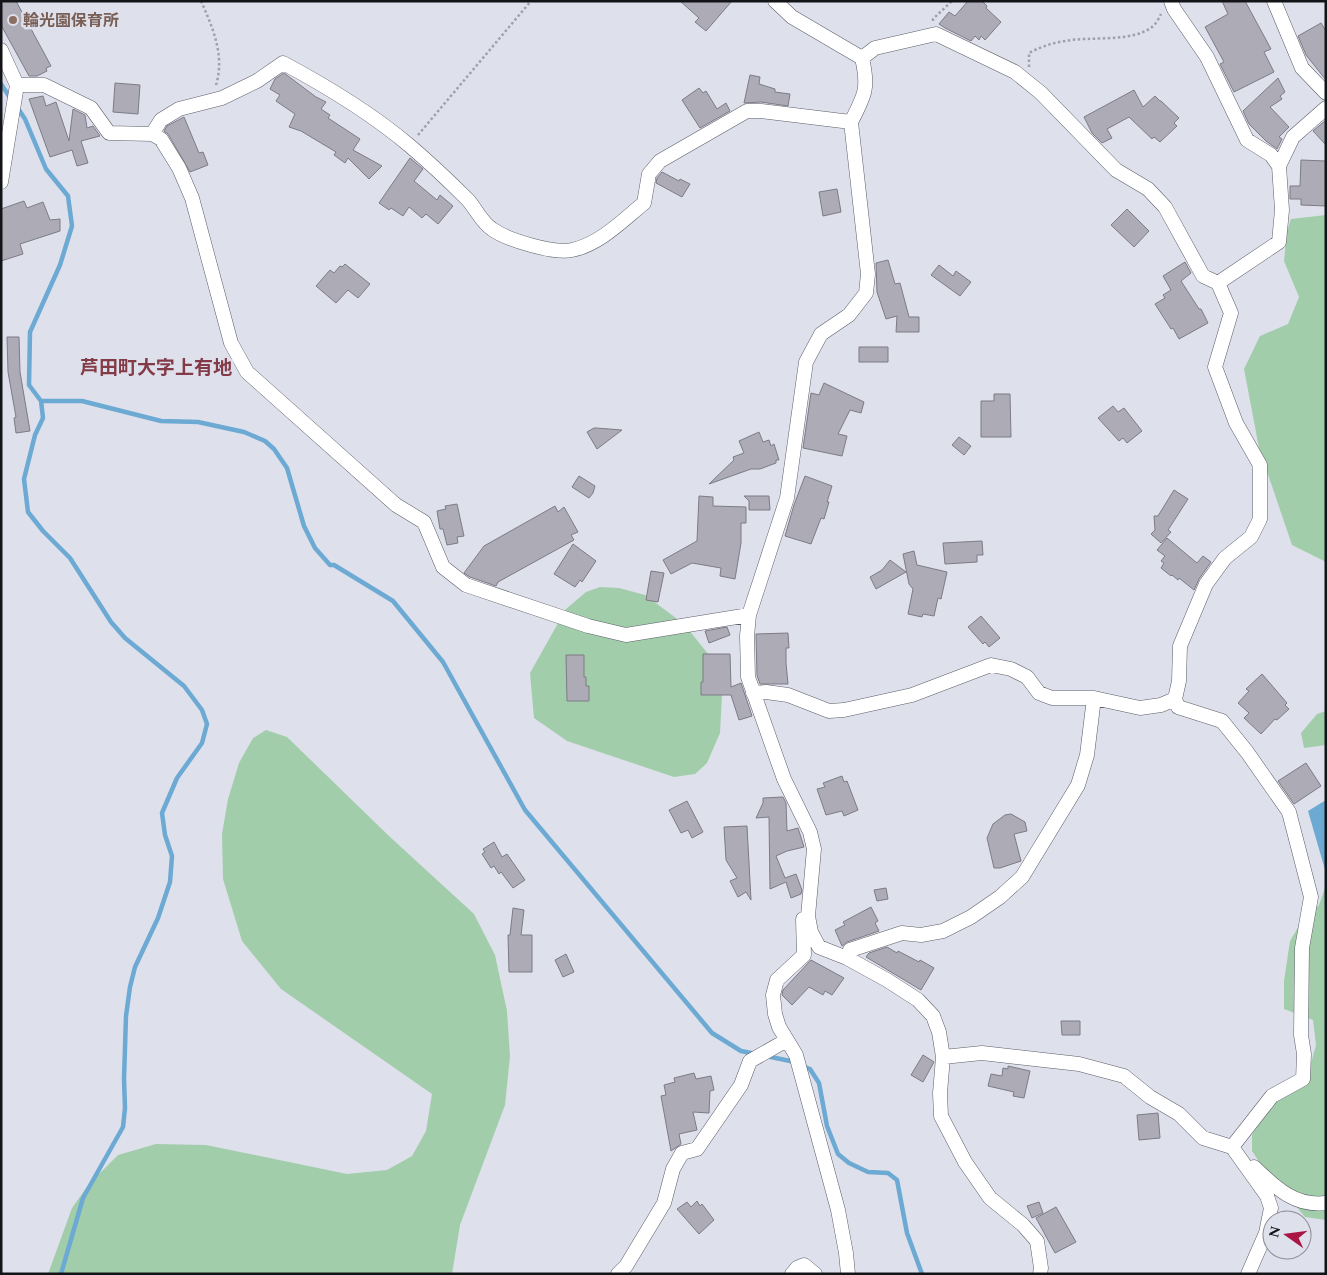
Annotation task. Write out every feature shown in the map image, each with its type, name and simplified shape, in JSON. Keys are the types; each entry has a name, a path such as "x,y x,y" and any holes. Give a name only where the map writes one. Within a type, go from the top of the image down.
{"street":[{"path":"775,1 792,17 862,58 867,79 862,101 851,122 868,274 866,293 849,315 821,334 806,362 787,498 749,615 747,636 748,676 784,779 810,832 814,849 808,916 811,932 819,948 847,958 887,980 918,1000 933,1016 940,1032 943,1057 940,1093 941,1116 965,1162 990,1198 1024,1225 1037,1241 1042,1268 1040,1274"},
{"path":"1274,1 1302,68 1326,93"},
{"path":"1167,7 1174,9 1208,57 1248,140 1271,155 1279,166"},
{"path":"862,58 875,48 936,34 1015,72 1034,88 1116,170 1148,189 1160,201 1203,276 1218,283 1231,313 1216,367 1236,424 1260,465 1260,519 1251,537 1225,558 1206,584 1180,646 1179,681 1175,699 1178,707 1222,721 1247,752 1289,812 1311,897 1302,948 1301,1035 1304,1054 1303,1079 1272,1096 1236,1153"},
{"path":"1,50 17,85 1,182"},
{"path":"152,134 161,120 179,109 222,98 256,81 284,63 342,96 409,146 468,201 491,229 521,243 566,251 596,241 644,203 649,174 660,161 747,111 851,122"},
{"path":"17,85 44,86 91,108 109,133 152,134 161,138 179,168 192,198 231,344 247,372 396,505 424,522 443,567 466,585 588,626 626,635 749,615"},
{"path":"1218,283 1279,242 1282,210 1279,166 1293,137 1326,108"},
{"path":"753,693 766,692 788,695 829,711 844,710 912,695 991,665 1011,669 1026,677 1039,692 1052,698 1094,698 1140,708 1161,705 1175,699"},
{"path":"847,958 850,950 902,933 922,934 942,931 971,917 1022,877 1078,785 1087,755 1094,698"},
{"path":"808,916 804,916 804,955 777,980 773,995 775,1014 779,1027 796,1054 838,1210 848,1274"},
{"path":"618,1274 626,1266 664,1203 673,1169 682,1153 698,1149 741,1085 750,1061 787,1040"},
{"path":"943,1057 982,1053 1079,1064 1124,1076 1150,1097 1179,1114 1203,1138 1243,1157 1281,1192 1302,1201 1326,1203"},
{"path":"1236,1153 1267,1196 1271,1208 1266,1233 1248,1274"},
{"path":"792,1274 797,1268 804,1265 815,1274"}],"path":[{"path":"201,1 215,33 219,62 217,84 206,102"},
{"path":"409,146 531,1"},
{"path":"936,34 933,19 952,1"},
{"path":"1034,88 1037,79 1029,67 1029,53 1040,47 1067,40 1101,39 1139,34 1153,26 1167,7"}],"green space":[{"path":"1326,215 1326,562 1292,545 1259,448 1244,369 1260,336 1288,324 1299,297 1284,261 1287,231 1291,219"},
{"path":"600,587 619,588 645,595 684,624 717,665 722,695 720,733 707,763 695,774 674,777 567,741 534,718 530,673 566,609 586,592"},
{"path":"1326,711 1326,745 1304,748 1301,733 1317,714"},
{"path":"266,730 287,737 389,836 474,914 495,955 507,1011 510,1056 505,1105 460,1225 452,1274 48,1274 72,1208 89,1184 118,1155 156,1144 206,1145 347,1174 387,1170 412,1156 426,1131 432,1094 281,989 242,941 223,879 222,834 228,799 239,763 253,738"},
{"path":"1326,885 1326,1220 1312,1218 1312,1210 1299,1210 1262,1166 1252,1151 1252,1135 1271,1105 1307,1078 1316,1045 1313,1020 1284,1009 1284,981 1290,941 1303,919 1319,905"}],"water":[{"path":"1326,800 1326,873 1308,811"}],"building":[{"path":"1,1 16,1 51,66 46,68 47,71 37,76 29,76 1,25"},
{"path":"680,1 732,1 706,31 695,22 699,18"},
{"path":"968,1 982,1 987,6 986,8 1001,22 985,40 981,36 979,40 975,36 971,41 939,24 949,12 955,16"},
{"path":"1222,1 1245,1 1271,49 1264,52 1274,72 1234,92 1220,64 1224,62 1205,27 1228,14"},
{"path":"1321,23 1326,31 1326,80 1306,55 1298,36"},
{"path":"284,73 316,97 326,102 321,109 330,115 328,118 360,139 353,150 382,166 369,179 348,158 345,163 334,155 336,152 301,131 289,127 295,114 276,101 280,95 270,89 275,79"},
{"path":"750,75 760,77 759,84 775,89 775,92 790,94 788,106 761,102 744,103"},
{"path":"1278,78 1285,92 1280,96 1282,99 1270,107 1289,127 1279,137 1282,139 1277,149 1249,124 1243,111"},
{"path":"115,83 140,85 138,114 113,112"},
{"path":"699,88 703,93 706,91 717,109 726,103 730,111 700,128 682,100"},
{"path":"1134,90 1143,107 1155,96 1161,101 1179,118 1174,123 1177,126 1160,142 1154,137 1152,139 1129,117 1107,129 1112,138 1102,143 1092,133 1084,117"},
{"path":"43,96 46,106 56,102 69,141 73,109 85,115 87,128 93,126 100,136 81,141 88,163 77,166 72,150 50,157 29,99"},
{"path":"184,117 199,153 203,152 208,165 190,172 168,134 164,131 167,126"},
{"path":"1326,120 1326,145 1313,131"},
{"path":"410,158 423,169 414,181 437,200 440,195 453,206 438,224 426,214 422,218 409,207 403,216 379,203"},
{"path":"1301,160 1326,161 1326,206 1301,205 1301,199 1290,199 1290,186 1300,186"},
{"path":"662,172 679,181 680,179 690,184 682,197 656,183 657,178"},
{"path":"837,189 841,212 823,216 819,192"},
{"path":"24,201 27,208 43,202 50,220 60,219 60,231 20,244 23,254 1,261 1,209"},
{"path":"1127,209 1149,231 1134,247 1111,225"},
{"path":"888,260 895,284 900,283 909,317 919,317 919,332 896,332 897,316 886,319 877,292 876,263"},
{"path":"1185,262 1191,273 1181,281 1199,309 1201,309 1208,323 1179,339 1155,304 1165,298 1163,295 1171,290 1163,276"},
{"path":"345,264 370,284 358,298 348,290 336,303 316,286 330,270 334,273 340,266 342,267"},
{"path":"939,265 953,276 956,271 971,282 960,296 931,275"},
{"path":"7,337 19,337 20,372 30,431 16,433 14,418 16,417 8,372"},
{"path":"859,347 888,347 888,362 859,362"},
{"path":"824,383 864,402 861,413 850,410 838,434 847,436 842,456 803,448 811,393 819,395"},
{"path":"994,394 1010,394 1011,437 981,437 981,401 994,401"},
{"path":"1113,406 1118,412 1124,408 1142,431 1127,443 1123,438 1119,441 1098,418"},
{"path":"594,428 622,430 597,449 587,432"},
{"path":"759,432 763,442 769,440 771,446 774,444 779,460 760,469 751,469 709,484 734,460 733,457 744,453 739,441"},
{"path":"959,437 971,446 964,455 952,445"},
{"path":"579,476 595,486 589,498 572,487"},
{"path":"805,476 832,486 824,519 821,518 811,544 785,536"},
{"path":"1174,490 1188,499 1168,530 1171,532 1161,543 1151,534 1155,530 1154,516 1158,516"},
{"path":"699,496 713,497 713,506 746,507 746,523 741,523 741,543 735,579 720,576 721,568 692,563 671,574 663,560 697,541"},
{"path":"744,496 769,496 770,510 749,510 749,501"},
{"path":"457,504 464,536 457,537 458,543 447,545 443,529 440,529 437,511 446,509 445,506"},
{"path":"555,506 558,512 564,507 578,532 571,535 574,540 498,582 496,586 464,573 484,546"},
{"path":"1167,538 1197,563 1203,556 1211,562 1194,590 1179,578 1178,580 1161,568 1164,563 1161,561 1165,556 1157,550"},
{"path":"982,541 983,555 977,555 977,562 945,564 943,543"},
{"path":"573,544 596,561 582,582 580,580 575,587 554,574"},
{"path":"914,551 917,565 947,572 941,599 938,598 934,616 923,614 922,617 908,614 913,589 909,584 903,554"},
{"path":"890,560 906,572 876,589 870,577 882,570"},
{"path":"651,571 664,573 658,602 646,600"},
{"path":"981,616 1000,638 989,647 985,642 983,644 968,627"},
{"path":"727,627 730,635 709,643 705,631"},
{"path":"788,633 789,648 786,648 786,663 788,684 760,684 757,675 756,634"},
{"path":"703,654 730,654 731,687 741,683 752,716 739,720 731,695 701,695"},
{"path":"566,655 584,655 584,677 586,677 586,686 589,686 589,701 567,701"},
{"path":"1262,674 1287,703 1285,705 1289,709 1277,720 1275,719 1261,734 1244,718 1249,713 1238,703 1249,691 1246,689"},
{"path":"1306,763 1321,786 1294,804 1278,781"},
{"path":"842,776 844,782 847,781 858,810 844,816 842,811 826,815 817,789 825,787 823,783"},
{"path":"783,797 786,803 787,831 798,828 804,847 776,856 785,878 796,874 802,890 801,894 791,898 786,882 770,889 769,817 756,818 763,803 763,798"},
{"path":"687,801 703,832 692,838 688,830 681,833 669,810"},
{"path":"1011,814 1025,822 1027,831 1014,834 1021,861 1000,868 994,868 987,838 993,824 1005,815"},
{"path":"747,826 751,900 746,892 738,897 730,881 737,878 726,860 724,827"},
{"path":"494,842 502,857 507,854 525,880 513,888 501,872 499,874 494,866 491,868 482,854 485,852 483,849"},
{"path":"886,888 888,899 877,901 874,890"},
{"path":"871,907 878,921 875,923 879,931 847,942 842,946 835,930 845,925 843,922"},
{"path":"513,908 524,910 521,935 532,935 532,972 509,972 508,935 510,935"},
{"path":"887,947 919,962 920,960 934,968 921,990 866,957 869,953"},
{"path":"566,954 574,972 563,977 555,960"},
{"path":"811,960 844,978 832,995 825,991 823,995 809,987 792,1005 782,995 783,990"},
{"path":"1061,1021 1080,1021 1080,1035 1062,1035"},
{"path":"923,1055 934,1062 923,1082 911,1075"},
{"path":"1008,1066 1030,1071 1024,1098 1013,1096 1014,1092 988,1086 991,1074 1002,1076 1003,1068 1008,1069"},
{"path":"694,1073 696,1079 711,1076 714,1090 710,1091 709,1113 693,1112 697,1130 679,1134 681,1144 671,1151 661,1096 666,1095 664,1085 675,1082 674,1078"},
{"path":"1158,1113 1160,1138 1139,1140 1137,1115"},
{"path":"697,1201 700,1206 702,1204 714,1220 699,1234 677,1209 687,1202 691,1207"},
{"path":"1039,1202 1043,1213 1032,1218 1027,1206"},
{"path":"1056,1207 1076,1242 1055,1253 1036,1218"}],"waterway":[{"path":"1,84 11,99"},
{"path":"17,107 25,119 46,169 68,196 72,226 60,265 30,332 29,385 41,401 43,418 35,435 24,479 28,512 43,531 70,558 111,622 125,638 184,686 202,710 207,724 202,743 177,778 162,813 165,835 172,856 170,882 158,918 135,967 130,987 126,1016 123,1127 83,1198 61,1274"},
{"path":"41,401 82,401 161,421 198,422 244,432 265,441 274,449 287,468 304,526 315,548 330,565 334,565 393,601 443,662 525,810 712,1033 741,1051 756,1054"},
{"path":"766,1056 795,1062"},
{"path":"802,1066 810,1069 819,1083 827,1126 838,1154 849,1163 868,1172 888,1173 897,1180 907,1233 922,1274"}],"place":[{"name":"輪光園保育所","path":"13,20"}],"district":[{"name":"芦田町大字上有地","path":"156,367"}]}
